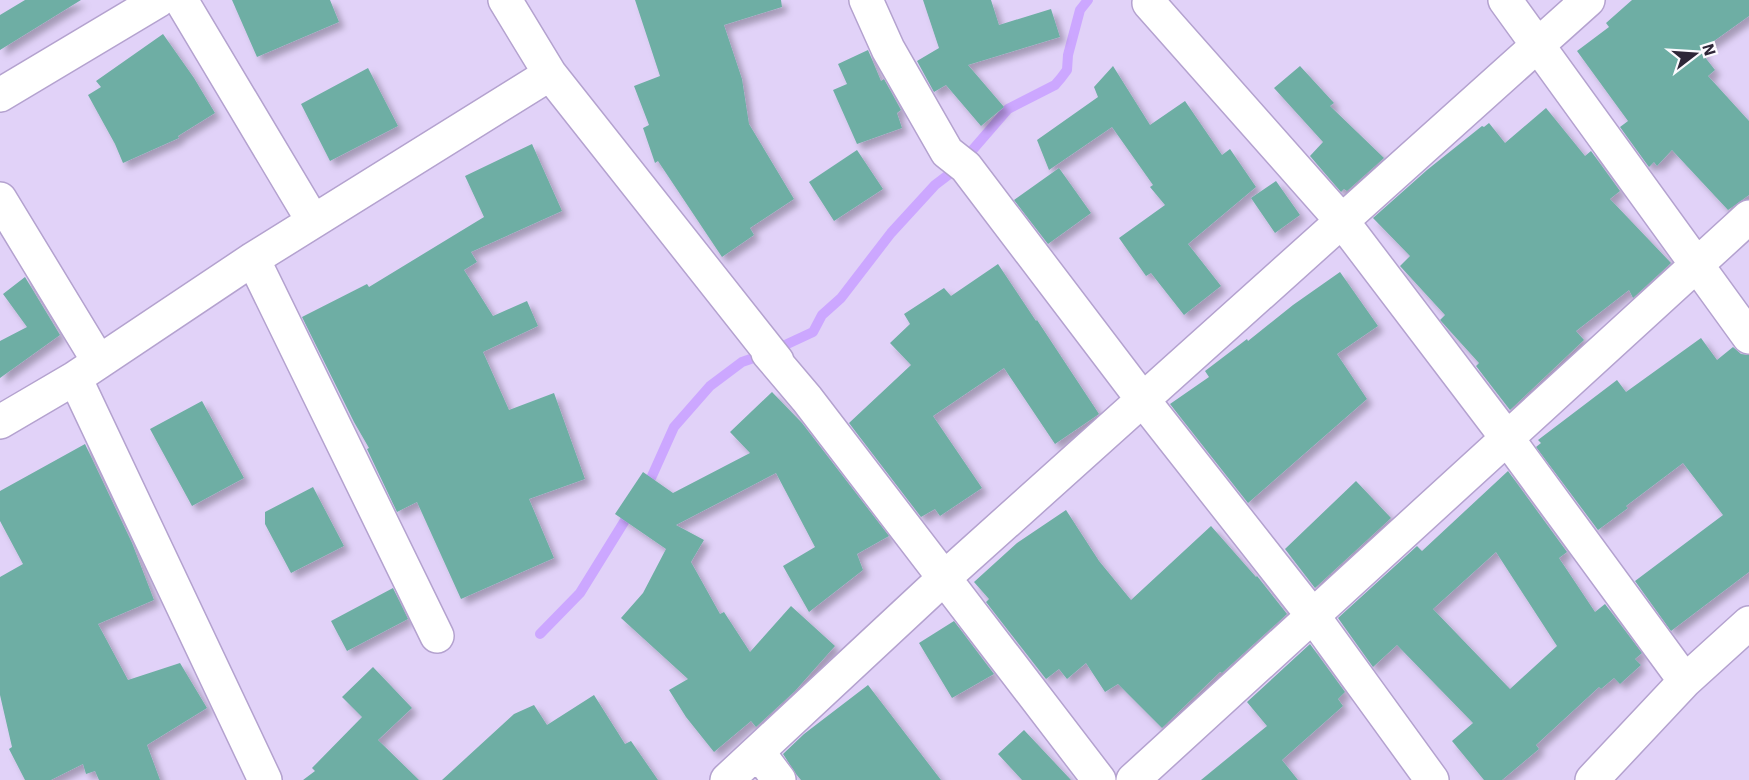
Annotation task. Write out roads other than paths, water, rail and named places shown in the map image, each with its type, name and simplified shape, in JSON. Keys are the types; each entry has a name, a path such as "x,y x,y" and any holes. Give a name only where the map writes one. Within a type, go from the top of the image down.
{"street":[{"path":"0,95 159,0"},
{"path":"181,0 313,221"},
{"path":"505,0 550,74 777,361 768,353 807,399 1099,780"},
{"path":"866,0 888,49 956,160 1312,616 1432,780"},
{"path":"1505,0 1749,337"},
{"path":"727,780 943,579 1588,0"},
{"path":"1149,3 1342,221 1507,438 1685,681"},
{"path":"0,422 87,370 253,259 550,74"},
{"path":"0,199 87,370 265,780"},
{"path":"1133,780 1749,217"},
{"path":"253,259 437,636"},
{"path":"1592,780 1685,681 1749,623"},
{"path":"758,752 779,780"}],"waterway":[{"path":"645,488 674,427 710,386 742,362 768,353 813,332 822,315 841,298 891,233 935,185 956,169 1008,109 1055,85 1067,70 1068,55 1080,10 1088,0"},
{"path":"540,634 580,593 632,509"}]}
